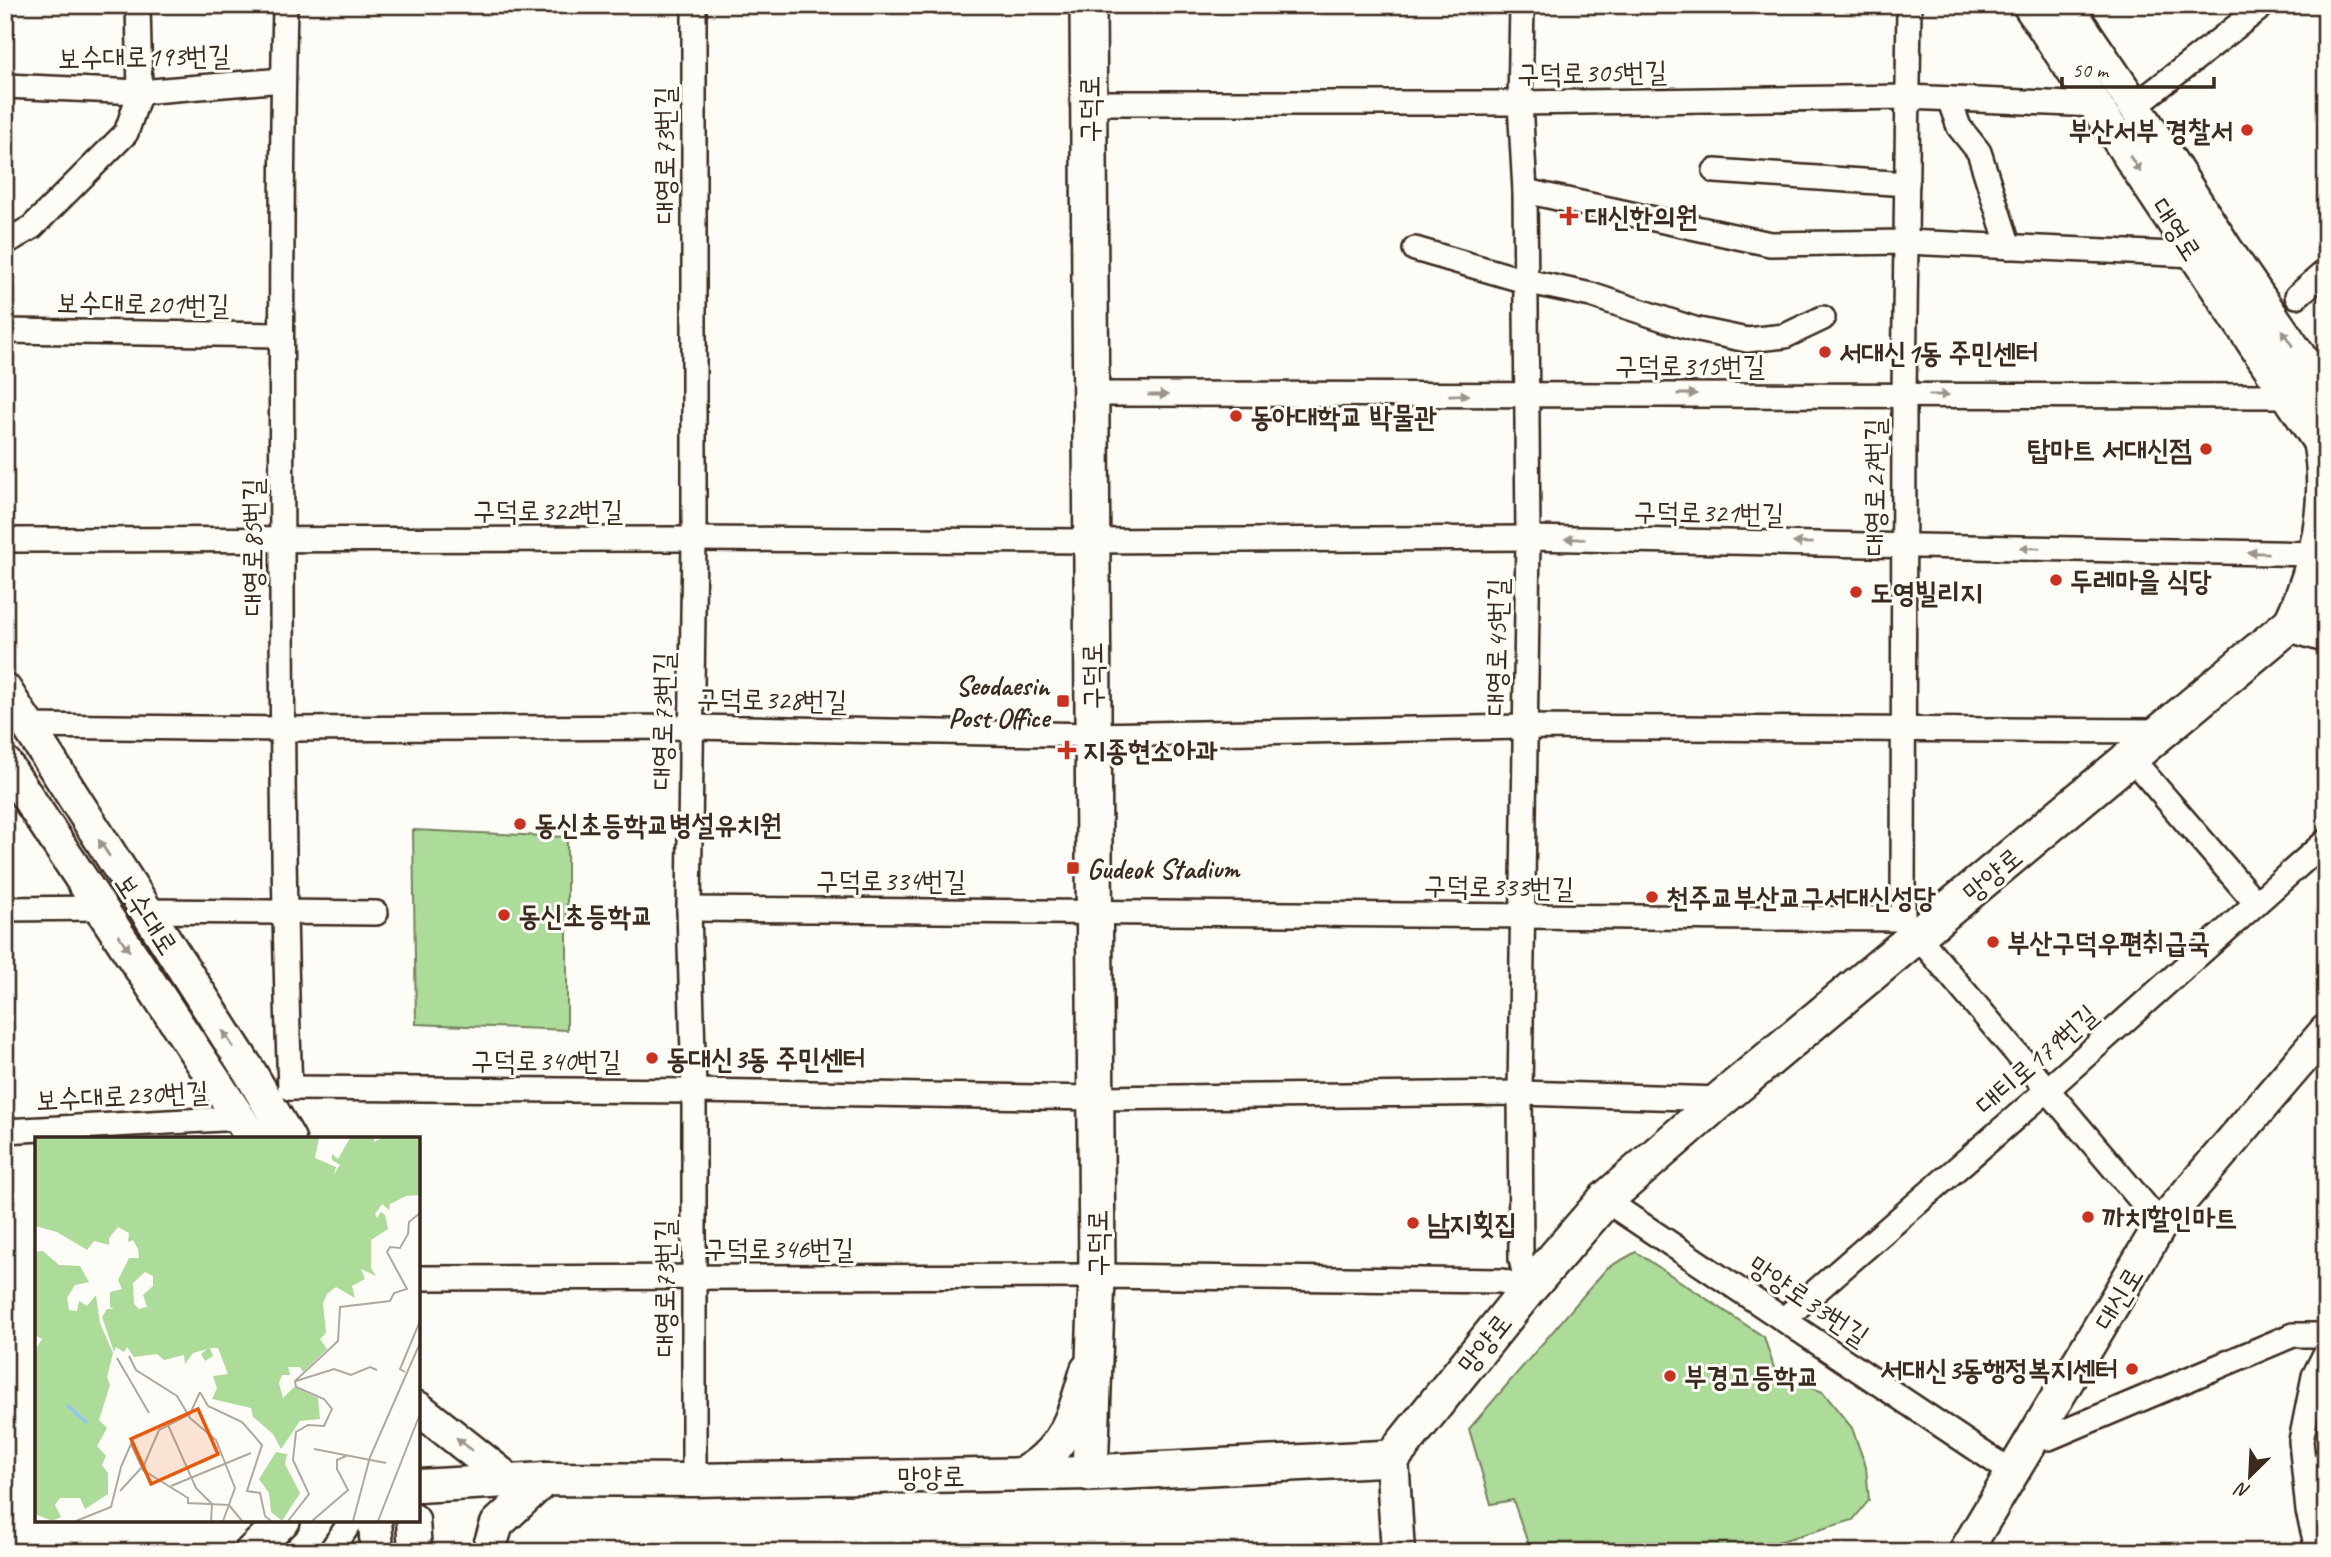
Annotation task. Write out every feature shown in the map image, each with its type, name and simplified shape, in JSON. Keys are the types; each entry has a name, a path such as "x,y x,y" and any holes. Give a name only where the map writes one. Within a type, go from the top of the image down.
{"main road":[{"name":"구덕로","path":"1088,5 1097,1276 1090,1473"},
{"name":"대영로","path":"2029,5 2322,446"},
{"name":"대영로","path":"2066,5 2135,106 2226,249 2326,395"},
{"path":"2322,446 2325,484 2320,555 2290,625 2326,636"},
{"name":"망양로","path":"420,1486 545,1479 694,1480 1090,1473 1392,1458 1528,1289 1605,1200 1910,928 2131,758 2290,625 2326,608"},
{"name":"보수대로","path":"5,690 251,1074 279,1096 289,1137"},
{"name":"보수대로","path":"5,763 247,1128"},
{"name":"대신로","path":"1965,1552 2161,1224 2326,1031"},
{"path":"221,1090 248,1111 258,1105 251,1074"},
{"path":"1021,1474 1049,1455 1068,1427 1095,1341"},
{"path":"420,1410 510,1481"},
{"path":"1392,1458 1398,1552"},
{"path":"488,1552 497,1524 545,1479"},
{"path":"251,1552 282,1522"},
{"path":"375,1522 377,1552"},
{"path":"413,1522 415,1552"}],"street":[{"path":"5,243 33,227 126,133 140,92 138,5"},
{"name":"대영로85번길","path":"279,1096 283,912 281,335 285,5"},
{"name":"대영로73번길","path":"694,5 694,539 689,909 694,1091 694,1480"},
{"name":"대영로45번길","path":"1522,5 1520,103 1525,191 1528,538 1520,1093 1521,1259 1528,1289"},
{"name":"대영로27번길","path":"1909,5 1903,731 1910,928"},
{"path":"2135,106 2264,5"},
{"name":"보수대로193번길","path":"5,86 140,92 284,80"},
{"name":"구덕로305번길","path":"1088,103 1520,103 1907,97 2097,105"},
{"path":"1949,99 1959,127 1979,152 2009,247"},
{"path":"1715,171 1907,184"},
{"path":"1525,191 1770,244 1906,242 2195,255"},
{"path":"1415,249 1525,281 1591,295 1693,329 1747,340 1785,336 1823,318"},
{"path":"2297,296 2326,271"},
{"name":"보수대로201번길","path":"5,331 281,335"},
{"name":"구덕로315번길","path":"1090,394 2289,396"},
{"name":"구덕로321번길","path":"1091,541 1528,538 2320,555"},
{"name":"구덕로322번길","path":"5,540 1091,541"},
{"name":"구덕로328번길","path":"26,726 282,729 691,727 1092,735 1524,727 2163,731"},
{"path":"2131,758 2256,903"},
{"name":"대티로179번길","path":"1784,1319 2047,1090 2326,841"},
{"path":"5,909 101,908"},
{"name":"구덕로334번길","path":"689,909 1094,910"},
{"name":"구덕로333번길","path":"1094,910 1522,917 1910,928"},
{"path":"145,912 376,913"},
{"path":"1910,928 2161,1224"},
{"name":"구덕로340번길","path":"279,1096 694,1091 1096,1098 1520,1093 1721,1099"},
{"name":"보수대로230번길","path":"5,1131 247,1128"},
{"name":"망양로33번길","path":"1605,1200 2014,1474"},
{"name":"구덕로346번길","path":"420,1278 1097,1276 1502,1281 1528,1289"},
{"path":"2037,1435 2049,1438 2293,1335 2326,1335"},
{"path":"2318,1552 2308,1511 2301,1441 2314,1376 2326,1352"},
{"path":"2308,1511 2326,1458"},
{"path":"330,1552 351,1522"}],"green space":[{"path":"413,830 567,837 567,1030 416,1024"},
{"name":"부경고등학교","path":"1636,1252 1764,1337 1776,1374 1823,1392 1852,1428 1866,1467 1869,1500 1853,1520 1744,1552 1531,1552 1513,1500 1491,1504 1469,1429 1607,1268"}],"place":[{"name":"부산서부 경찰서","path":"2247,130"},
{"name":"대신한의원","path":"1569,216"},
{"name":"서대신1동 주민센터","path":"1825,352"},
{"name":"동아대학교 박물관","path":"1236,416"},
{"name":"탑마트 서대신점","path":"2206,449"},
{"name":"두레마을 식당","path":"2056,580"},
{"name":"도영빌리지","path":"1856,592"},
{"name":"Seodaesin Post Office","path":"1063,701"},
{"name":"지종현소아과","path":"1067,750"},
{"name":"동신초등학교병설유치원","path":"520,824"},
{"name":"Gudeok Stadium","path":"1073,868"},
{"name":"천주교부산교구서대신성당","path":"1652,897"},
{"name":"동신초등학교","path":"504,915"},
{"name":"부산구덕우편취급국","path":"1993,942"},
{"name":"동대신3동 주민센터","path":"652,1058"},
{"name":"까치할인마트","path":"2088,1217"},
{"name":"남지횟집","path":"1413,1223"},
{"name":"서대신3동행정복지센터","path":"2132,1369"},
{"name":"부경고등학교","path":"1670,1376"}]}
